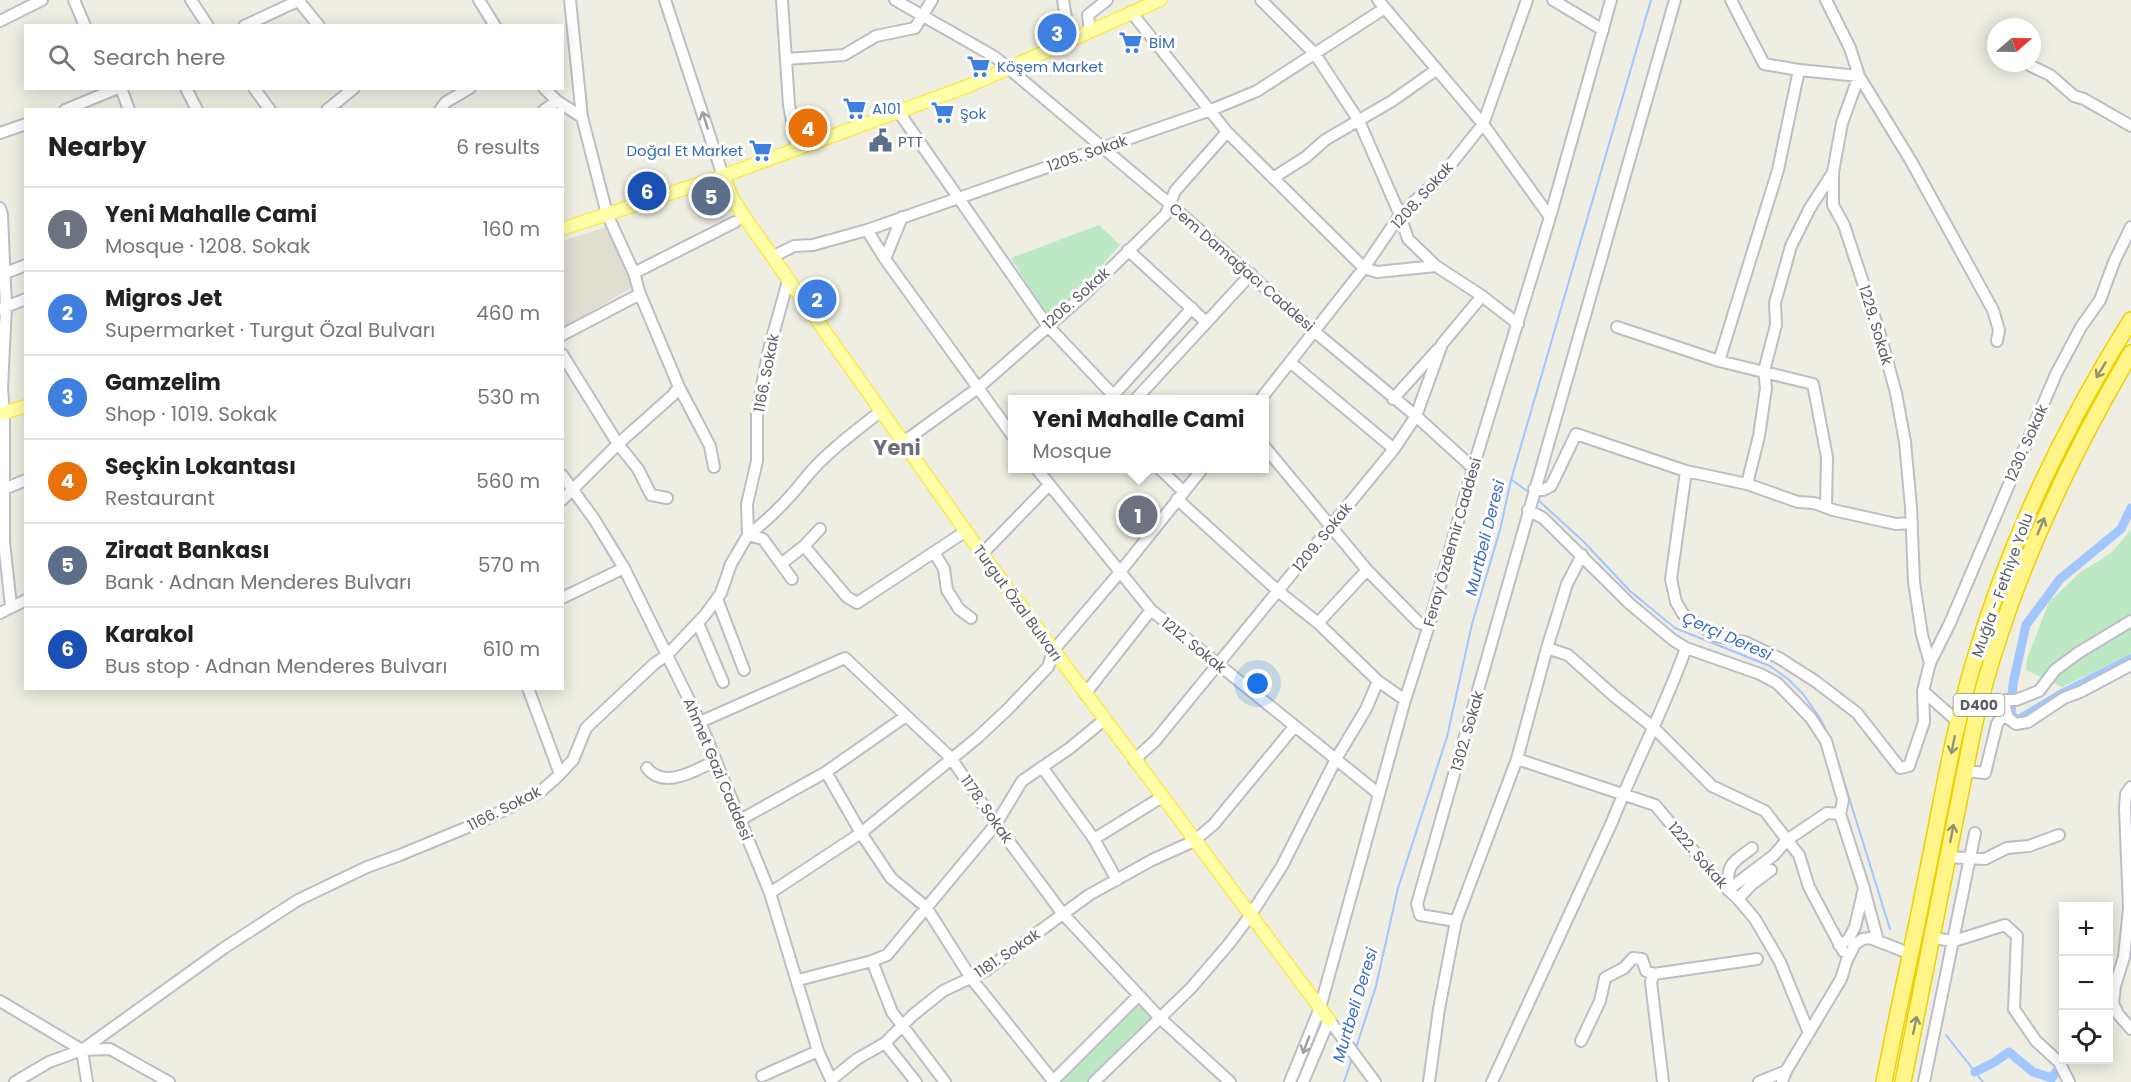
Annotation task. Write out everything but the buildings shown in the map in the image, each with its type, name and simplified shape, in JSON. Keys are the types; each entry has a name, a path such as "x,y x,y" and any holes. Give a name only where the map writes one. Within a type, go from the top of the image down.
{"highway":[{"name":"Muğla - Fethiye Yolu","path":"1884,1082 1958,721 1996,592 2057,450 2089,390 2131,320"},
{"name":"Muğla - Fethiye Yolu","path":"1903,1082 1986,674 2009,602 2047,512 2071,460 2131,353"}],"main road":[{"path":"564,228 723,176 1009,69 1160,0"},
{"name":"Turgut Özal Bulvarı","path":"723,176 733,199 788,281 982,555 1329,1020"},
{"path":"2,414 24,407"}],"street":[{"path":"0,21 42,0"},
{"path":"74,0 84,24"},
{"path":"191,0 207,24"},
{"path":"248,24 299,0 317,24"},
{"path":"479,0 494,24"},
{"path":"570,0 582,117 607,214 679,387 710,446 714,467"},
{"path":"665,0 723,176"},
{"path":"782,0 789,105 797,148"},
{"name":"Cem Damağacı Caddesi","path":"895,0 995,57 1171,205 1473,468"},
{"path":"786,59 844,55 876,36 915,28 932,0"},
{"path":"1063,0 1070,41"},
{"path":"1090,32 1088,15 1107,0"},
{"path":"1261,0 1315,54 1359,121 1400,215 1408,239 1436,266 1482,296 1518,324"},
{"name":"1208. Sokak","path":"1263,395 1364,268 1400,215 1441,177 1483,124 1527,0"},
{"path":"1553,0 1603,30"},
{"name":"Feray Özdemir Caddesi","path":"1290,1082 1320,1008 1405,700 1550,217 1611,0"},
{"path":"1675,0 1528,510 1543,518 1630,604 1686,648 1760,674 1777,683 1810,717 1826,741 1843,800 1840,814 1878,941"},
{"path":"1731,0 1764,64 1859,76"},
{"path":"1826,0 1850,48 1859,76 1911,160 1993,310 1999,330 1997,341"},
{"path":"1382,4 1483,124 1550,217"},
{"name":"1205. Sokak","path":"772,257 794,246 813,245 867,230 1211,110 1257,91 1315,54 1382,4"},
{"path":"1131,12 1227,132 1364,268 1377,272 1436,266"},
{"path":"1274,178 1325,140 1392,101 1436,70"},
{"path":"1719,361 1778,170 1799,70"},
{"path":"2041,71 2050,75 2074,96 2084,99 2131,126"},
{"name":"1229. Sokak","path":"1859,76 1842,123 1833,172 1833,205 1844,225 1876,320 1896,393 1905,442 1912,522 1914,582 1922,635 1930,663"},
{"path":"70,108 114,90"},
{"path":"120,90 128,108"},
{"path":"187,90 196,108"},
{"path":"255,90 269,108"},
{"path":"329,108 352,90"},
{"path":"442,108 446,102 467,90"},
{"path":"546,90 557,101 582,117"},
{"path":"547,108 557,101"},
{"path":"898,111 1047,325 1109,395"},
{"path":"0,133 24,125"},
{"name":"1206. Sokak","path":"903,443 978,388 1084,294 1166,214 1175,191 1227,132"},
{"path":"1747,484 1760,436 1766,388 1764,371 1776,325 1775,303 1791,246 1810,208 1833,172"},
{"path":"0,208 3,308 2,538 11,606"},
{"path":"885,259 902,217"},
{"path":"633,273 735,222"},
{"name":"1230. Sokak","path":"1686,471 1671,579 1676,602 1683,614 1716,636 1745,642 1779,658 1815,681 1857,713 1900,768 1909,766 1924,722 1923,691 1930,663 1950,623 2056,374 2081,327 2100,300 2114,262 2131,228"},
{"path":"867,230 885,259 1008,429"},
{"path":"1128,250 1205,321"},
{"path":"2,274 24,266"},
{"path":"1139,395 1251,274"},
{"name":"1166. Sokak","path":"15,1082 49,1062 82,1050 224,948 298,900 367,867 480,822 540,792 560,774 573,760 586,728 666,655 698,623 717,599 731,564 748,535 747,504 757,461 757,413 769,349 788,281"},
{"path":"564,334 640,294"},
{"name":"1209. Sokak","path":"1134,760 1155,741 1394,449 1416,416 1442,344 1482,296"},
{"path":"3,308 24,300"},
{"path":"1113,395 1192,308"},
{"path":"1617,327 1719,361 1813,384 1827,457 1826,507"},
{"path":"1393,399 1442,344"},
{"path":"564,357 618,444 638,469 651,495 667,498"},
{"path":"1290,362 1394,449"},
{"path":"564,498 679,387"},
{"path":"748,535 770,519 841,443 880,411"},
{"path":"1534,489 1543,490 1551,486 1576,434 1686,471 1747,484 1783,497 1896,524 1912,522"},
{"path":"1269,452 1367,570 1419,623 1429,625"},
{"name":"1212. Sokak","path":"1043,473 1049,485 1151,610 1379,794"},
{"path":"1163,473 1181,496 1278,591 1318,624 1378,681 1405,700"},
{"path":"770,893 861,834 977,738 1048,668 1053,651 1199,473"},
{"name":"Ahmet Gazi Caddesi","path":"564,478 594,519 624,568 700,722 770,893 818,1051 831,1081"},
{"path":"3,489 24,481"},
{"path":"982,555 1049,485"},
{"name":"1302. Sokak","path":"1456,921 1419,915 1417,903 1513,571 1528,510"},
{"path":"781,564 804,546 820,529"},
{"path":"804,546 847,597 857,603 966,531"},
{"path":"748,535 763,539 792,579"},
{"path":"934,552 944,569 947,590 959,609 971,618"},
{"path":"1429,1082 1439,1009 1456,921 1517,759 1567,584 1582,555"},
{"path":"564,596 624,568"},
{"path":"1318,624 1367,570"},
{"path":"717,599 744,670"},
{"path":"0,613 24,601"},
{"path":"1085,694 1151,610"},
{"path":"2008,718 2005,707 2011,700 2039,691 2055,670 2078,653 2131,621"},
{"path":"698,623 723,682"},
{"path":"1547,648 1568,655 1654,728 1712,786 1765,811 1799,855 1809,887 1847,960"},
{"path":"1492,1082 1612,822 1674,682 1686,648"},
{"name":"1178. Sokak","path":"700,722 845,658 951,758 996,824 1063,914 1138,996 1230,1082"},
{"path":"1965,771 1985,773 1997,724 2001,718 2008,718 2016,724 2028,722 2064,698 2131,665"},
{"path":"1094,1082 1191,988 1250,916 1282,866 1336,759 1366,709 1378,681"},
{"path":"529,690 560,774"},
{"path":"1923,691 1958,721"},
{"path":"740,820 826,772 906,716"},
{"path":"798,980 888,955 996,824 1022,781 1070,748 1104,720"},
{"name":"1181. Sokak","path":"831,1081 857,1059 885,1042 943,992 985,971 1089,895 1152,860 1194,841 1214,824 1294,727"},
{"name":"1222. Sokak","path":"1517,759 1655,805 1755,919 1780,962 1809,1033"},
{"path":"647,768 657,777 667,778 689,773 716,760"},
{"path":"1042,767 1094,839 1117,880"},
{"path":"826,772 861,834 891,878 926,907 971,978 1053,1082 1138,996"},
{"path":"2131,788 2126,794 2125,808 2129,908 2124,957 2115,986 2113,1003 2118,1014 2131,1029"},
{"path":"1094,839 1162,797"},
{"path":"1728,890 1774,855 1787,840 1827,813 1840,814"},
{"path":"1924,1082 1975,833"},
{"path":"1947,857 1985,860 2007,848 2029,846 2059,835"},
{"path":"1728,890 1728,874 1731,864 1752,848"},
{"path":"1738,899 1751,885 1771,870"},
{"path":"1839,945 1848,940 1855,927 1864,888"},
{"path":"1933,938 1954,941 2005,925 2017,936 2014,1009 2036,1041 2059,1062 2069,1082"},
{"path":"1782,1082 1786,1071 1842,979 1847,960 1855,944 1870,938 1911,954"},
{"path":"1581,1041 1600,1001 1605,978 1616,973 1633,958 1642,959 1646,971 1654,974 1757,959"},
{"path":"872,961 892,1012 945,1082"},
{"path":"1654,974 1651,982 1663,1082"},
{"path":"0,1001 82,1050 110,1049 169,1082"},
{"path":"1303,1082 1329,1020"},
{"path":"1329,1020 1375,1082"},
{"path":"885,1042 916,1082"},
{"path":"82,1050 87,1082"},
{"path":"762,1076 818,1051"},
{"path":"1759,1082 1786,1071"},
{"path":"1786,1071 1791,1082"}],"shaded area":[{"path":"610,226 634,286 564,327 564,240"}],"green space":[{"path":"1099,225 1120,245 1070,301 1046,314 1011,258"},
{"path":"2131,530 2131,658 2113,663 2062,687 2026,670 2027,659 2049,602 2081,572 2111,553"},
{"path":"1138,996 1160,1018 1094,1082 1052,1082"}],"waterway":[{"name":"Murtbeli Deresi","path":"1356,1048 1376,986 1398,888 1447,737 1472,624 1500,530 1511,480 1651,0"},
{"name":"Çerçi Deresi","path":"1512,480 1527,491"},
{"name":"Çerçi Deresi","path":"1538,500 1583,541 1630,591 1675,628 1770,666 1788,679 1803,694 1820,718 1830,738"},
{"path":"2131,508 2121,529 2060,579 2026,625 2013,684 2011,713 2018,720 2061,694 2131,659"},
{"name":"Çerçi Deresi","path":"1833,746 1890,929"},
{"name":"Çerçi Deresi","path":"1946,1035 1983,1082"},
{"path":"1975,1072 2009,1052 2033,1072 2052,1078 2056,1072"},
{"name":"Murtbeli Deresi","path":"1344,1082 1352,1059"}],"place":[{"name":"Gamzelim","path":"1057,33"},
{"name":"BİM","path":"1131,42"},
{"name":"Köşem Market","path":"979,66"},
{"name":"A101","path":"854,108"},
{"name":"Şok","path":"942,113"},
{"name":"Seçkin Lokantası","path":"808,128"},
{"name":"PTT","path":"880,141"},
{"name":"Doğal Et Market","path":"761,150"},
{"name":"Karakol","path":"647,191"},
{"name":"Ziraat Bankası","path":"711,196"},
{"name":"Migros Jet","path":"817,299"},
{"name":"Yeni Mahalle Cami","path":"1138,515"}],"district":[{"name":"Yeni","path":"897,447"}]}
